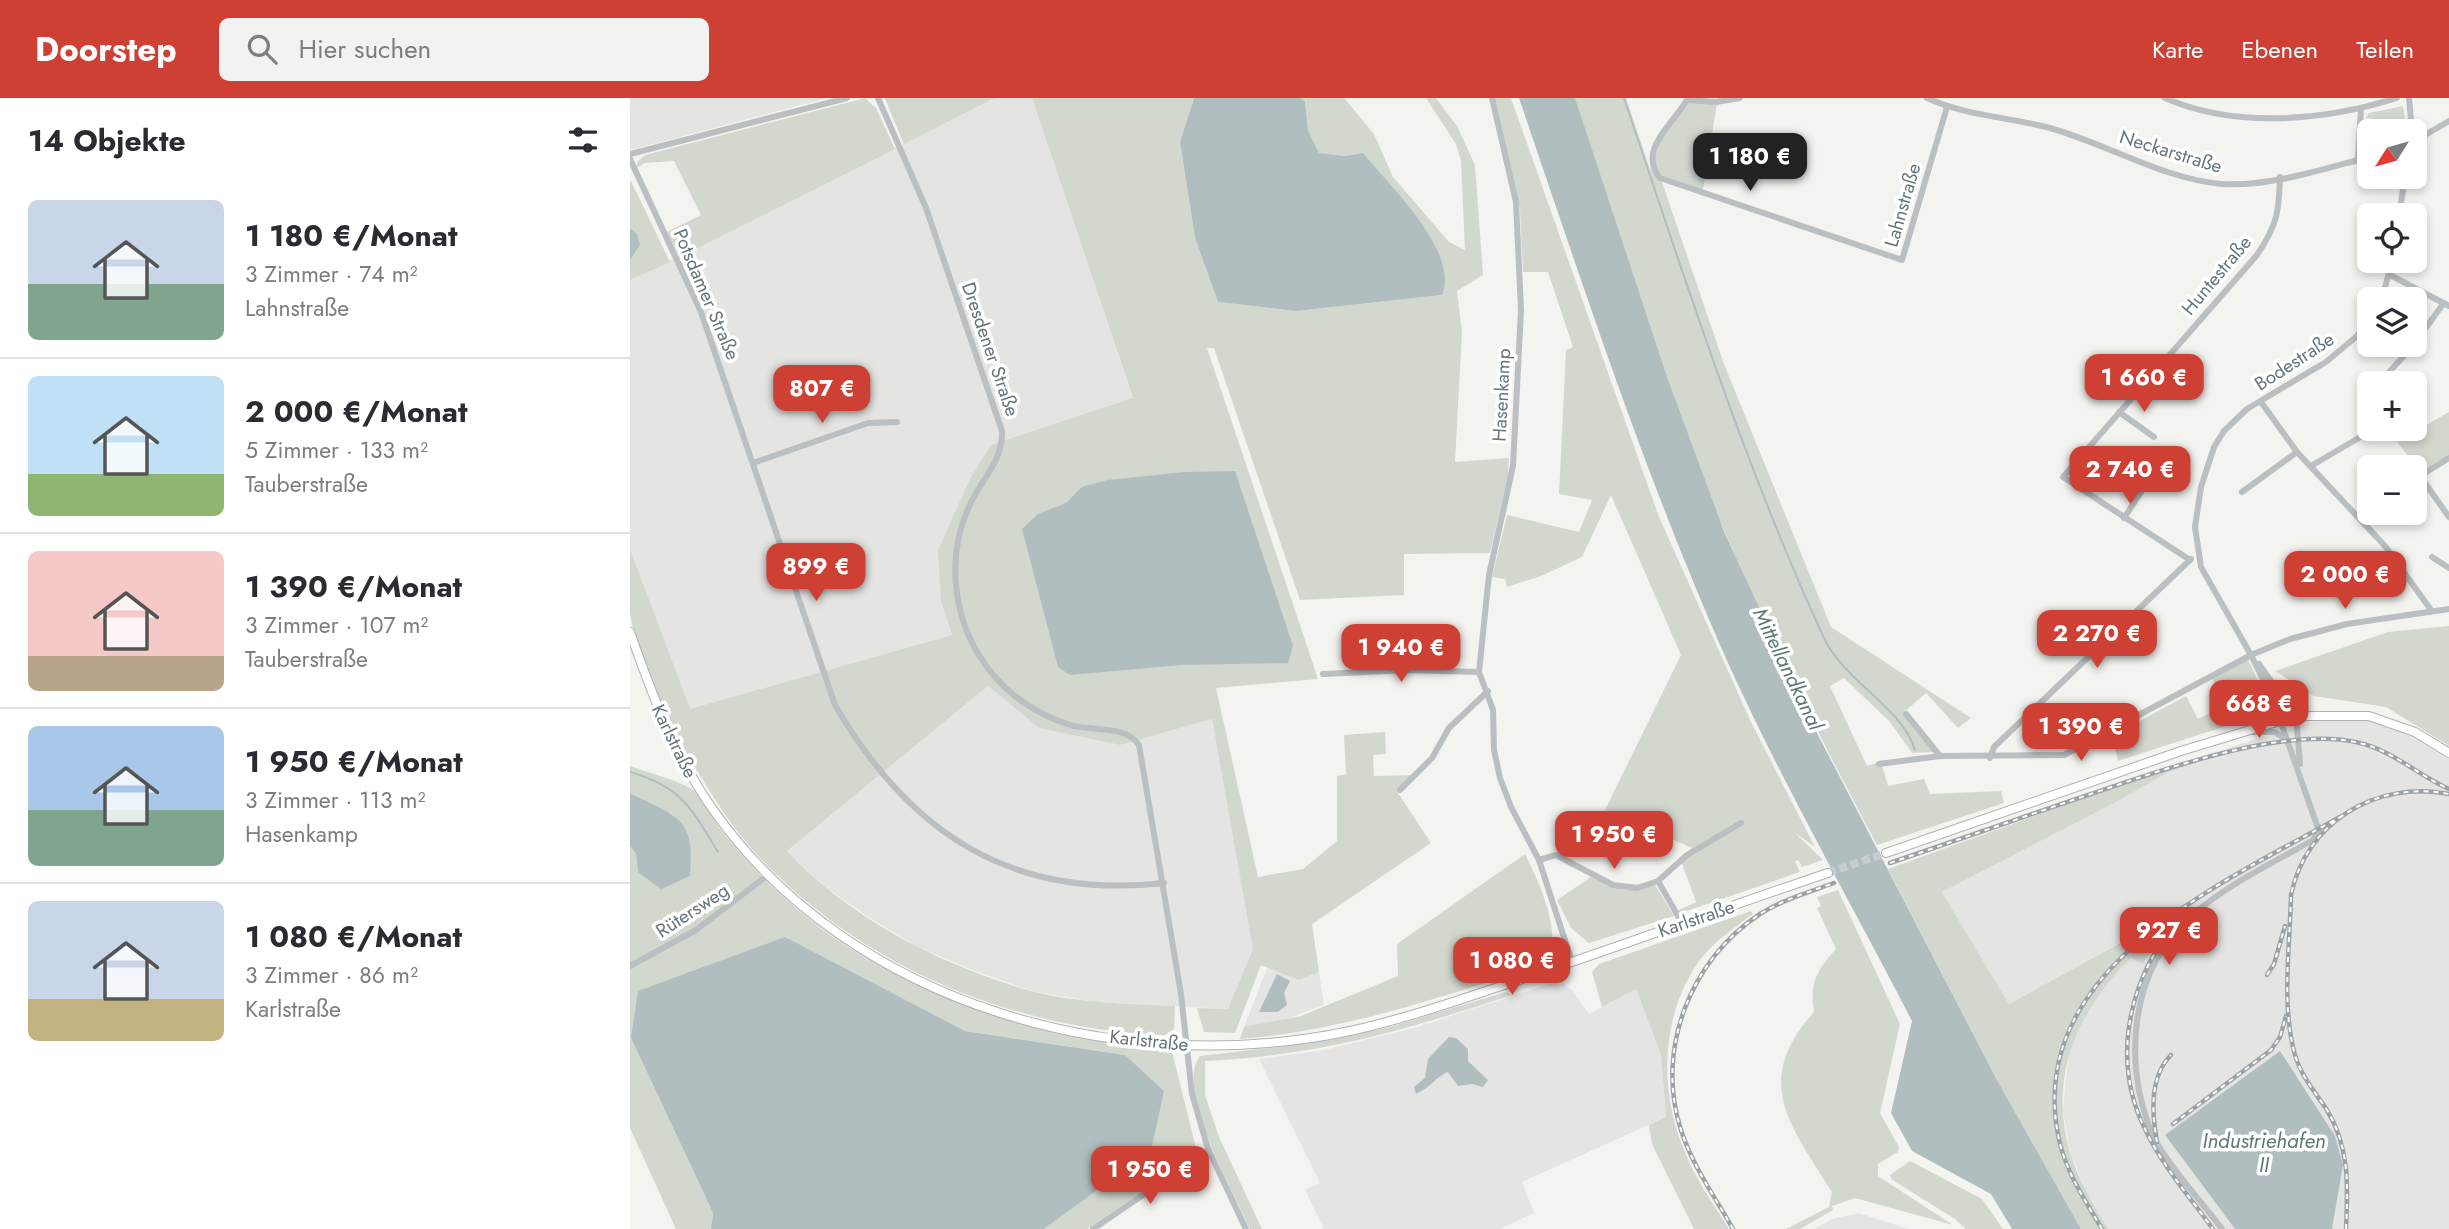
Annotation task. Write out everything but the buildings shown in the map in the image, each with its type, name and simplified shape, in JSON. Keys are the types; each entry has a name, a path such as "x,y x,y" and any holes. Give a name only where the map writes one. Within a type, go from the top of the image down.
{"street":[{"path":"630,156 847,98"},
{"name":"Dresdener Straße","path":"878,98 926,208 1002,431 1001,450 969,509 957,546 956,587 966,631 989,670 1027,705 1073,726 1128,733 1135,739 1142,758 1164,883"},
{"name":"Hasenkamp","path":"1479,673 1489,575 1513,466 1521,310 1516,202 1492,98"},
{"name":"Lahnstraße","path":"1740,98 1716,102 1688,99 1653,150 1653,167 1660,178 1902,260 1947,107"},
{"name":"Neckarstraße","path":"1927,98 1947,107 2051,128 2207,181 2246,183 2358,160 2361,108"},
{"path":"2165,98 2203,112 2283,118 2322,117 2397,98"},
{"path":"2409,98 2411,119"},
{"path":"2427,134 2449,121"},
{"name":"Potsdamer Straße","path":"630,156 701,312 835,705 869,759 917,812 959,841 1025,872 1101,886 1164,883"},
{"name":"Huntestraße","path":"2124,518 2063,477 2263,246 2275,228 2279,209 2280,177"},
{"path":"2386,287 2390,275 2446,305 2427,328"},
{"name":"Bodestraße","path":"2301,772 2251,655 2197,556 2195,527 2200,487 2214,447 2235,419 2326,362 2357,336"},
{"path":"2390,371 2402,357"},
{"path":"2261,402 2297,452 2385,546 2431,610"},
{"path":"2119,412 2154,437"},
{"path":"753,463 868,423 897,422"},
{"path":"2311,467 2357,439"},
{"path":"2242,492 2297,452"},
{"path":"2449,458 2420,476 2449,517"},
{"path":"2141,492 2124,518 2190,560"},
{"path":"1990,758 1994,747 2197,556"},
{"path":"2432,557 2449,568"},
{"path":"1879,764 1940,756 2052,757 2071,752 2251,655 2318,630 2449,609"},
{"name":"Karlstraße","path":"630,632 661,716 686,766 716,814 768,875 834,933 904,975 990,1009 1072,1031 1188,1045 1301,1039 1349,1031 1408,1016 1572,962 1828,873"},
{"name":"Bodestraße","path":"2251,655 2284,696 2296,716"},
{"path":"1323,674 1408,670 1479,673 1493,710 1494,750 1500,778 1511,807 1539,859 1572,962"},
{"path":"1400,790 1432,758 1449,728 1488,691"},
{"path":"1906,714 1940,756"},
{"path":"2222,1229 2151,1130 2134,1069 2138,1006 2161,951 2189,918 2232,885 2313,840 2319,831 2301,772 2296,716"},
{"path":"1886,853 2230,734 2296,716 2369,716 2415,732 2449,753"},
{"path":"2230,734 2275,733 2288,741"},
{"path":"1539,859 1556,855 1601,880 1626,888 1649,886 1687,855 1741,823"},
{"name":"Rütersweg","path":"630,966 696,929 768,875"},
{"path":"1658,881 1682,923"},
{"path":"1164,883 1188,1045 1192,1094 1209,1150 1247,1229"},
{"path":"1093,1229 1209,1150"}],"shaded area":[{"path":"630,98 828,98 630,150"},
{"path":"865,98 876,108 895,149 680,257 667,232 701,215 674,161 645,163 636,168 638,161 645,155"},
{"path":"885,98 995,98 904,144 885,99"},
{"path":"995,98 1032,98 1133,399 991,445 941,601 952,635 689,710 630,549 630,280"},
{"path":"1032,98 1194,98 1180,142 1195,238 1218,302 1296,311 1442,295 1346,156 1319,153 1308,130 1305,101 1300,98 1344,98 1374,134 1393,177 1449,242 1465,250 1461,161 1456,144 1426,98 1436,98 1457,126 1475,165 1483,275 1457,291 1462,332 1455,462 1509,458 1508,476 1490,553 1404,554 1404,595 1300,600 1214,348 1207,348 1318,679 1216,688 1258,877 1303,869 1337,841 1337,776 1346,774 1344,735 1385,732 1386,754 1373,755 1374,776 1416,775 1398,793 1431,843 1312,924 1319,972 1299,980 1261,965 1235,1033 1204,1032 1197,1008 1228,1009 1253,949 1212,719 1120,745 1039,728 988,686 787,851 812,876 869,919 932,954 965,968 998,981 1049,995 1103,1002 1175,1006 1174,1029 1165,1035 1109,1031 1054,1021 947,987 896,962 848,933 804,899 752,849 704,782 662,704 633,627 630,612 630,549 690,709 952,635 941,601 938,550 971,477 991,445 1133,398"},
{"path":"1494,98 1511,98 1659,517 1751,722 1815,847 1795,833 1823,860 1802,867 1798,860 1795,862 1800,872 1678,914 1677,911 1696,902 1680,858 1692,848 1605,810 1681,655 1611,495 1582,557 1541,576 1507,587 1505,579 1492,577 1507,515 1579,532 1592,500 1559,494 1566,350 1573,347 1548,272 1523,272 1520,210"},
{"path":"1575,98 1626,98 1650,169 1662,182 1724,364 1831,627 1971,718 1958,728 1926,693 1903,713 1935,752 1912,753 1890,722 1844,678 1830,686 1867,766 1881,762 1888,786 1924,779 1930,794 2001,791 2004,803 1877,845 1779,653 1704,482 1645,318"},
{"path":"1688,102 1717,103 1703,190 1670,180 1661,175 1656,167 1657,147"},
{"path":"2403,106 2405,119 2366,118 2369,113"},
{"path":"630,179 670,262 630,280"},
{"path":"2449,412 2449,455 2427,468 2427,455 2407,455 2397,442 2427,441 2427,425"},
{"path":"2449,626 2449,746 2386,707 2314,696 2275,671 2388,632"},
{"path":"2247,657 2270,707 2269,712 2118,761 2112,736 2186,696 2198,719 2243,696 2227,702 2211,677"},
{"path":"988,686 1039,728 1120,745 1212,719 1254,949 1228,1009 1094,1002 1032,991 972,970 918,947 868,917 826,887 786,852"},
{"path":"2329,717 2371,717 2404,728 2449,755 2449,1229 2332,1229 2343,1165 2165,1135 2235,1229 2108,1229 2085,1189 2070,1152 2063,1111 2066,1076 2071,1042 2083,1017 2098,993 2131,958 2139,932 2009,1004 1942,892 2118,801 2192,759"},
{"path":"2192,759 2118,801 1942,892 2009,1004 2140,932 2155,943 2143,964 2131,958 2096,1000 2082,1023 2065,1071 2064,1124 2070,1152 2082,1182 2108,1229 2081,1229 1997,1080 1888,869"},
{"path":"630,766 676,781 695,791 730,841 777,891 840,942 883,968 974,1007 1020,1021 1170,1052 1173,1055 1197,1152 1195,1156 1087,1229 1044,1229 1151,1151 1125,1055 965,1031 784,938 631,1038 713,1213 711,1229 676,1229 630,1128 630,846 636,854 638,872 673,815 630,793"},
{"path":"1525,854 1536,876 1551,921 1551,948 1546,958 1533,967 1425,1002 1352,1021 1240,1039 1244,1027 1301,1016 1398,976 1397,944"},
{"path":"1591,877 1624,890 1655,885 1674,916 1589,943 1571,928 1557,900"},
{"path":"1838,890 1900,1024 1880,1113 1899,1147 1898,1152 1878,1164 1878,1176 1953,1225 1855,1198 1832,1206 1833,1210 1800,1229 1786,1229 1829,1207 1832,1192 1792,1124 1784,1104 1781,1082 1784,1060 1795,1037 1814,1012 1813,993 1816,978 1836,949 1817,908 1821,906 1817,897"},
{"path":"1751,911 1753,914 1716,943 1697,964 1685,984 1671,1029 1667,1076 1675,1123 1692,1167 1729,1229 1694,1229 1652,1144 1649,1125 1666,1117 1661,1055 1636,989 1602,1007 1592,972 1599,964"},
{"path":"1268,966 1299,980 1319,972 1324,1005 1273,1024 1244,1027"},
{"path":"1552,983 1563,984 1572,990 1589,1014 1636,989 1661,1055 1666,1117 1522,1182 1534,1213 1500,1229 1324,1229 1305,1190 1320,1183 1259,1059 1324,1050 1417,1027"},
{"path":"1506,992 1512,995 1361,1039 1285,1054 1205,1061 1205,1095 1219,1137 1262,1229 1250,1229 1200,1116 1194,1072 1200,1056 1303,1044 1386,1028"},
{"path":"1910,1161 1982,1199 2003,1229 1966,1229 1955,1219 1891,1179 1890,1175"},
{"path":"1859,1213 1908,1229 1814,1229 1832,1219"}],"water":[{"path":"1194,98 1300,98 1305,101 1308,130 1319,153 1346,156 1363,153 1419,220 1441,259 1445,278 1442,295 1296,311 1218,302 1195,238 1180,142"},
{"path":"1519,98 1575,98 1667,377 1725,534 1818,735 1997,1080 2081,1229 2012,1229 1991,1194 1912,1151 1891,1113 1912,1021 1768,747 1695,586 1641,448"},
{"path":"630,228 637,234 640,245 630,260"},
{"path":"1235,471 1293,646 1288,663 1182,665 1070,675 1058,667 1022,529 1038,514 1066,503 1082,487 1107,480 1185,472"},
{"path":"630,793 680,821 690,842 690,876 661,889 638,872 636,854 630,846"},
{"path":"785,937 965,1031 1125,1055 1164,1091 1151,1151 1044,1229 711,1229 713,1213 631,1038 638,991"},
{"path":"1277,974 1290,981 1284,993 1287,1005 1278,1012 1259,1012"},
{"path":"1449,1037 1456,1038 1468,1049 1468,1061 1488,1080 1483,1087 1472,1084 1458,1086 1448,1072 1416,1094 1414,1087 1425,1078 1428,1059"},
{"name":"Industriehafen II","path":"2280,1051 2335,1136 2343,1165 2332,1229 2235,1229 2165,1135"}],"waterway":[{"path":"1624,98 1741,437 1823,636 1844,667 1898,721 1915,750"},
{"path":"630,772 662,785 684,801 718,852"}],"tunnel":[{"path":"1828,873 1886,853"}],"railway":[{"path":"1890,863 2178,765 2217,754 2293,740 2328,739 2360,743 2394,757 2449,789"},
{"path":"2346,1229 2347,1183 2344,1153 2335,1124 2301,1070 2291,1036 2287,996 2291,895 2299,869 2312,846 2328,827 2348,812 2371,801 2396,794 2422,791 2449,794"},
{"path":"2102,1229 2073,1177 2060,1144 2055,1083 2069,1029 2099,982 2139,941 2187,905 2239,872 2340,817"},
{"path":"1733,1229 1691,1156 1674,1100 1676,1039 1684,1009 1697,981 1714,956 1735,933 1768,909 1834,883"},
{"path":"2184,915 2165,937 2139,988 2127,1043 2128,1072 2134,1100 2151,1141 2213,1229"},
{"path":"2267,975 2274,964 2285,926"},
{"path":"2173,1124 2271,1050 2280,1037 2286,1016"},
{"path":"2157,1142 2154,1096 2159,1074 2171,1055"}],"water label":[{"name":"Mittellandkanal","path":"1788,669"}]}
